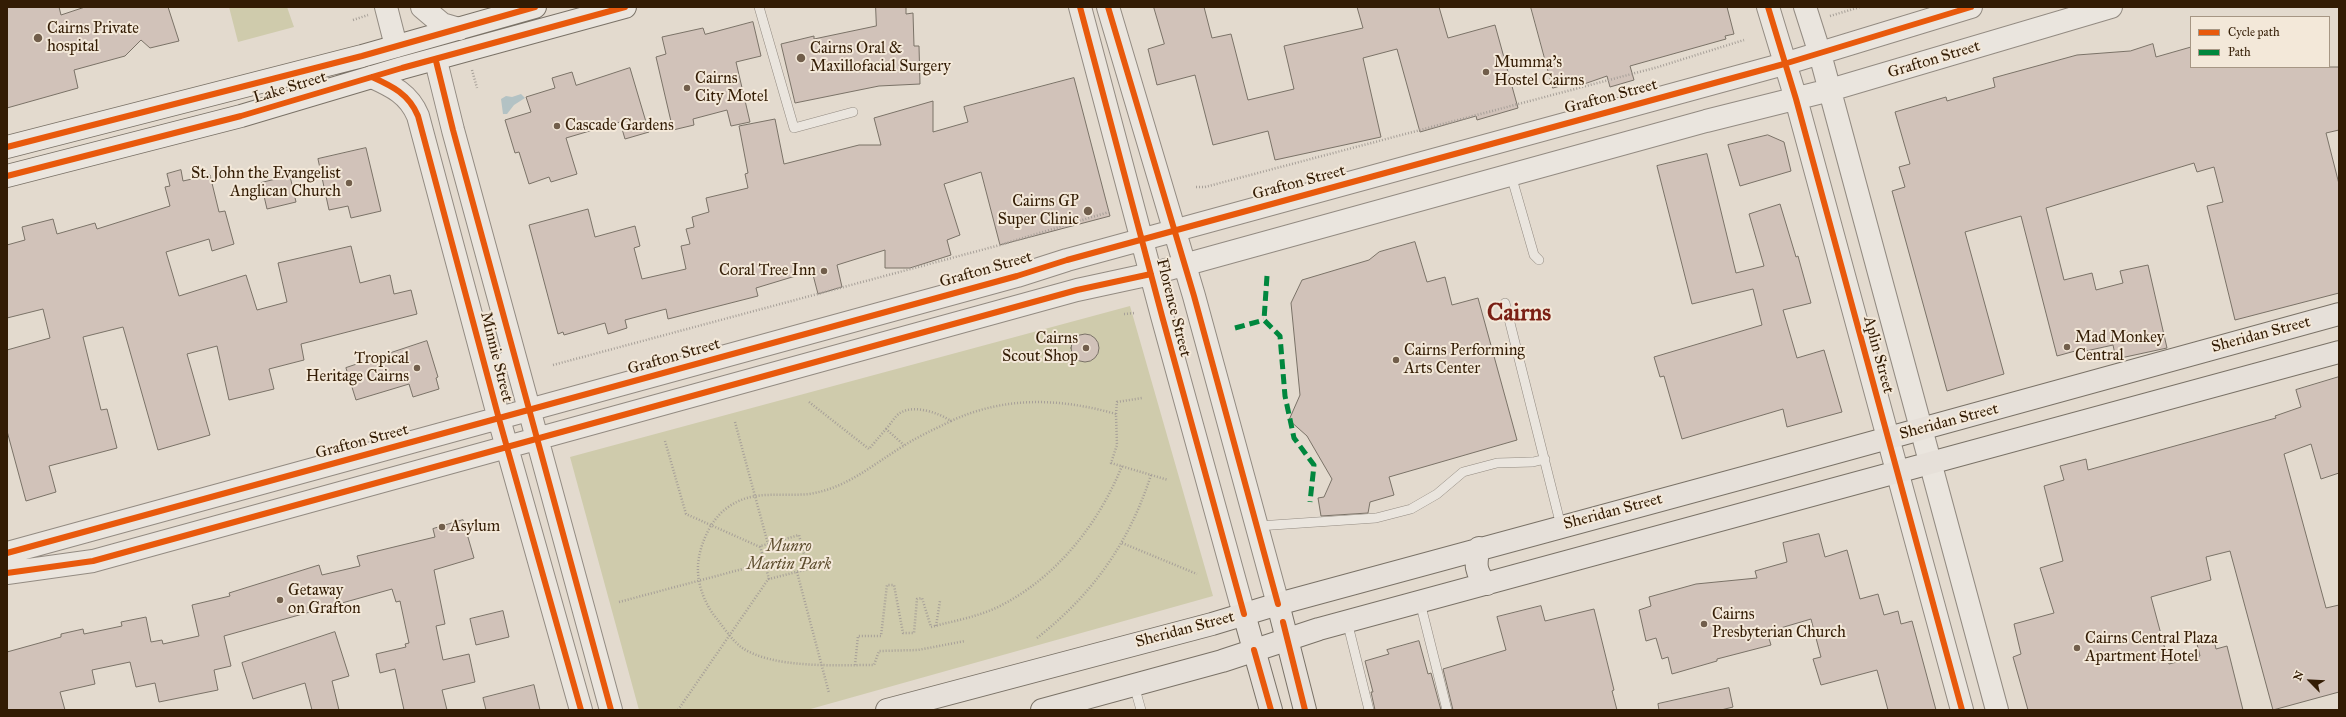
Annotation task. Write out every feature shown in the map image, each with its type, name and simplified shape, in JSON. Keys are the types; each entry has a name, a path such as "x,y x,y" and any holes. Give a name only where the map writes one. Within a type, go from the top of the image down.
{"main road":[{"name":"Sheridan Street","path":"887,710 1244,614 1479,548 2011,405 2339,314"},
{"path":"1042,710 1088,704 1134,685 1254,650 1286,638 1932,464 2339,352"},
{"path":"2011,405 2007,417 2012,432 2021,439"},
{"path":"1772,470 1784,473 1790,490 1780,504"},
{"path":"1479,548 1476,563 1478,576 1487,584"},
{"name":"Florence Street","path":"1278,604 1305,710"},
{"name":"Florence Street","path":"1244,614 1271,710"}],"street":[{"path":"386,7 396,46 436,60"},
{"path":"422,7 442,24 459,29"},
{"name":"Lake Street","path":"7,147 396,46 535,7"},
{"name":"Lake Street","path":"7,176 269,108 372,77 625,7"},
{"name":"Florence Street","path":"1080,7 1244,614"},
{"name":"Florence Street","path":"1108,7 1185,264 1258,526 1278,604"},
{"name":"Aplin Street","path":"1768,7 1784,64 1796,99 1962,710"},
{"name":"Aplin Street","path":"1806,7 1830,90 1921,429 1932,464 1997,710"},
{"name":"Grafton Street","path":"7,553 78,535 1017,276 1067,260 1175,232 1695,87 1820,54 1971,7"},
{"name":"Grafton Street","path":"7,572 89,561 378,483 1077,290 1151,274 1313,228 1706,121 1830,90 2111,7"},
{"name":"Minnie Street","path":"436,60 453,130 555,499 611,710"},
{"name":"Minnie Street","path":"372,77 398,90 409,100 418,116 485,360 499,419 582,710"},
{"path":"266,79 273,85 276,91 269,108"},
{"path":"1695,87 1705,90 1709,107 1706,121"},
{"path":"424,139 436,129 453,130"},
{"path":"1308,194 1296,205 1301,219 1313,228"},
{"path":"1067,260 1076,267 1079,272 1081,278 1077,290"},
{"path":"641,380 641,393 644,399 654,407"},
{"path":"369,454 377,464 378,483"},
{"path":"524,506 530,500 543,497 555,499"},
{"path":"78,535 77,546 89,561"}],"lane":[{"path":"759,7 794,128 853,112"},
{"path":"1511,175 1534,255 1539,260"},
{"path":"1505,303 1562,526"},
{"path":"485,360 499,360 514,350"},
{"path":"1258,526 1376,518 1411,509 1437,494 1463,472 1497,462 1533,462 1544,459"},
{"path":"1420,602 1447,710"},
{"path":"1347,621 1369,710"},
{"path":"1134,685 1141,710"}],"path":[{"path":"1830,16 1860,7"},
{"path":"1196,187 1205,187 1658,67 1744,40"},
{"path":"553,365 1000,245 1109,212"},
{"path":"1124,314 1135,313"},
{"path":"1142,398 1117,402 1117,445 1111,463 1168,480"},
{"path":"965,641 918,650 879,651 874,665 796,664 772,659 741,647 710,612 699,580 699,558 712,525 726,508 741,499 755,496 809,494 842,486 863,474 904,445 951,421 985,408 1032,401 1060,402 1116,414"},
{"path":"809,402 869,449 900,412 916,409 942,415 951,421"},
{"path":"735,422 768,544"},
{"path":"886,429 904,445"},
{"path":"665,441 686,514 761,548 769,577"},
{"path":"854,665 858,636 881,636 887,585 894,585 902,633 914,633 917,599 922,598 931,627 969,618 998,607 1056,565 1082,538 1096,518 1114,485 1122,466"},
{"path":"1037,638 1058,622 1094,584 1122,543 1141,507 1151,475"},
{"path":"761,548 760,546 799,535 808,569 769,579 769,577"},
{"path":"1122,543 1197,574"},
{"path":"619,602 765,563"},
{"path":"797,572 829,693"},
{"path":"678,710 769,577"},
{"path":"936,626 940,601"}],"green space":[{"path":"229,7 287,7 294,27 238,42"},
{"name":"Munro Martin Park","path":"1130,306 1213,596 807,710 639,710 570,457"}],"shaded area":[{"path":"521,94 525,98 514,105 507,114 503,114 501,99 506,96 512,97"}],"building":[{"path":"7,7 59,7 61,15 85,7 168,7 179,41 150,48 141,40 125,56 74,70 78,88 7,108"},
{"path":"876,7 906,7 906,14 913,13 914,46 919,46 920,84 879,86 795,103 781,44 814,36 814,39 876,26"},
{"path":"1154,7 1204,7 1212,38 1231,34 1248,100 1294,89 1284,46 1363,28 1357,7 1439,7 1448,38 1495,25 1518,108 1477,120 1476,116 1420,132 1397,49 1363,58 1381,137 1275,160 1268,131 1213,145 1195,75 1157,85 1148,49 1164,44"},
{"path":"1531,7 1727,7 1734,34 1725,36 1726,39 1630,66 1634,80 1610,87 1607,76 1584,84 1582,80 1553,88"},
{"name":"Cairns City Motel","path":"753,22 761,56 736,62 750,122 731,126 727,110 693,119 694,125 673,130 656,57 666,54 662,37 703,28 705,34"},
{"path":"2153,44 2156,57 2190,47 2190,68 2339,67 2339,130 2326,133 2339,184 2339,293 2235,320 2207,206 2223,202 2214,167 2197,172 2194,163 2046,208 2064,280 2092,273 2096,290 2123,283 2120,271 2148,265 2167,348 2116,359 2113,345 2086,351 2086,348 2057,356 2021,216 1965,232 2004,374 1947,391 1892,191 1905,187 1899,167 1910,164 1895,112 1946,97 1947,101 1995,87 1993,78 2077,55 2130,51"},
{"name":"Cascade Gardens","path":"630,68 649,132 625,139 620,122 566,138 577,174 551,182 549,177 529,184 519,152 515,153 505,120 531,112 526,97 555,88 552,78 572,72 576,85"},
{"path":"1074,78 1110,216 1000,245 981,172 944,184 960,235 947,240 951,255 910,268 885,268 885,250 837,265 842,287 818,294 812,271 756,288 758,296 668,319 666,309 625,320 627,328 608,334 605,323 564,335 563,332 558,334 529,225 588,209 595,237 635,226 640,246 634,248 642,279 686,269 681,246 690,244 686,229 694,227 692,217 709,212 706,198 748,188 745,174 748,173 739,126 775,119 784,164 859,145 881,145 874,118 933,101 933,132 968,122 964,107"},
{"path":"1768,135 1784,142 1791,171 1740,186 1728,145"},
{"name":"St. John the Evangelist Anglican Church","path":"366,148 381,211 351,218 348,206 329,210 318,159"},
{"path":"1707,154 1736,273 1764,266 1749,214 1780,204 1796,257 1798,256 1811,303 1783,310 1797,358 1824,350 1842,412 1787,427 1783,409 1682,439 1664,376 1660,377 1654,357 1762,325 1753,289 1692,304 1657,166"},
{"path":"181,170 183,181 210,175 219,212 225,211 234,244 212,251 209,239 166,252 179,296 246,275 257,310 287,302 278,263 351,246 360,283 390,275 394,294 411,290 417,314 301,344 304,360 269,369 274,389 229,400 217,346 187,354 210,435 158,450 123,327 83,337 101,410 107,409 117,448 49,466 56,492 26,501 7,431 7,350 50,338 43,309 7,318 7,245 25,240 22,227 53,219 57,234 95,223 97,229 170,206 165,187 170,186 167,174"},
{"path":"290,176 296,202 267,209 261,183"},
{"name":"Cairns Performing Arts Center","path":"1415,242 1427,282 1445,277 1452,305 1478,298 1517,440 1389,477 1394,495 1370,502 1368,513 1321,516 1318,498 1324,497 1332,479 1307,436 1289,420 1300,395 1291,303 1302,280 1369,260 1379,252"},
{"name":"Cairns Scout Shop","path":"1085,334 1095,338 1099,348 1095,358 1085,362 1075,358 1071,348 1075,338"},
{"path":"427,341 438,377 436,378 439,389 413,397 409,384 356,400 346,368"},
{"path":"2339,377 2339,473 2321,479 2311,444 2284,454 2326,608 2339,605 2339,692 2273,710 2230,551 2206,557 2211,580 2151,597 2169,664 2200,656 2197,644 2214,640 2216,649 2227,646 2243,710 2028,710 2013,657 2021,654 2014,624 2054,613 2040,568 2063,561 2044,486 2064,480 2060,466 2086,459 2088,470 2276,418 2275,416 2301,407 2296,390"},
{"path":"463,520 474,558 434,570 445,624 436,626 443,660 469,654 475,682 442,690 447,710 404,710 395,669 380,673 376,654 406,647 405,644 409,643 400,601 396,602 392,589 224,636 231,666 214,670 218,690 159,702 155,683 136,687 130,662 92,670 95,684 60,692 65,710 7,710 7,652 61,637 61,634 83,629 84,634 122,626 121,622 146,617 151,642 162,640 163,644 199,636 192,605 230,596 229,593 319,565 322,575 360,566 357,556 435,537 433,529"},
{"path":"1819,534 1825,557 1847,550 1860,599 1878,594 1884,615 1898,611 1901,624 1912,621 1936,710 1888,710 1877,670 1821,685 1813,659 1821,657 1811,619 1767,632 1771,645 1717,659 1717,661 1672,674 1668,657 1662,659 1656,638 1646,641 1639,610 1651,606 1649,597 1696,584 1757,578 1755,571 1787,562 1783,543"},
{"path":"1541,606 1545,621 1594,609 1614,690 1612,691 1617,710 1453,710 1443,669 1506,650 1497,617"},
{"path":"503,611 509,637 476,645 470,619"},
{"path":"335,632 349,676 332,681 339,710 312,710 305,683 253,699 242,663"},
{"path":"1419,641 1428,674 1431,673 1441,710 1375,710 1371,692 1373,692 1365,661 1389,654 1387,650"},
{"path":"534,685 540,710 486,710 483,698"},
{"path":"1729,688 1733,707 1721,710 1659,710 1658,704"}],"marked path":[{"path":"1267,276 1264,320 1280,336 1285,396 1294,438 1314,465 1310,502"},
{"path":"1235,328 1264,320"}],"cycle path":[{"path":"7,147 362,56 535,7"},
{"path":"7,176 241,116 402,68 625,7"},
{"path":"1080,7 1162,316 1244,614"},
{"path":"1108,7 1194,296 1278,604"},
{"path":"1768,7 1796,99 1962,710"},
{"path":"7,553 1017,276 1067,260 1784,64 1971,7"},
{"path":"436,61 453,130 611,710"},
{"path":"372,77 393,87 405,96 418,116 499,419 581,710"},
{"path":"7,573 93,561 1077,290 1151,274"},
{"path":"1283,622 1305,710"},
{"path":"1254,650 1271,710"}],"place":[{"name":"Cairns Private hospital","path":"38,38"},
{"name":"Cairns Oral & Maxillofacial Surgery","path":"801,58"},
{"name":"Mumma's Hostel Cairns","path":"1486,72"},
{"name":"Cairns City Motel","path":"687,88"},
{"name":"Cascade Gardens","path":"557,126"},
{"name":"St. John the Evangelist Anglican Church","path":"349,183"},
{"name":"Cairns GP Super Clinic","path":"1088,211"},
{"name":"Coral Tree Inn","path":"824,271"},
{"name":"Mad Monkey Central","path":"2067,347"},
{"name":"Cairns Scout Shop","path":"1086,348"},
{"name":"Cairns Performing Arts Center","path":"1396,360"},
{"name":"Tropical Heritage Cairns","path":"417,368"},
{"name":"Asylum","path":"442,527"},
{"name":"Getaway on Grafton","path":"280,600"},
{"name":"Cairns Presbyterian Church","path":"1704,624"},
{"name":"Cairns Central Plaza Apartment Hotel","path":"2077,648"}],"district":[{"name":"Cairns","path":"1519,314"}]}
